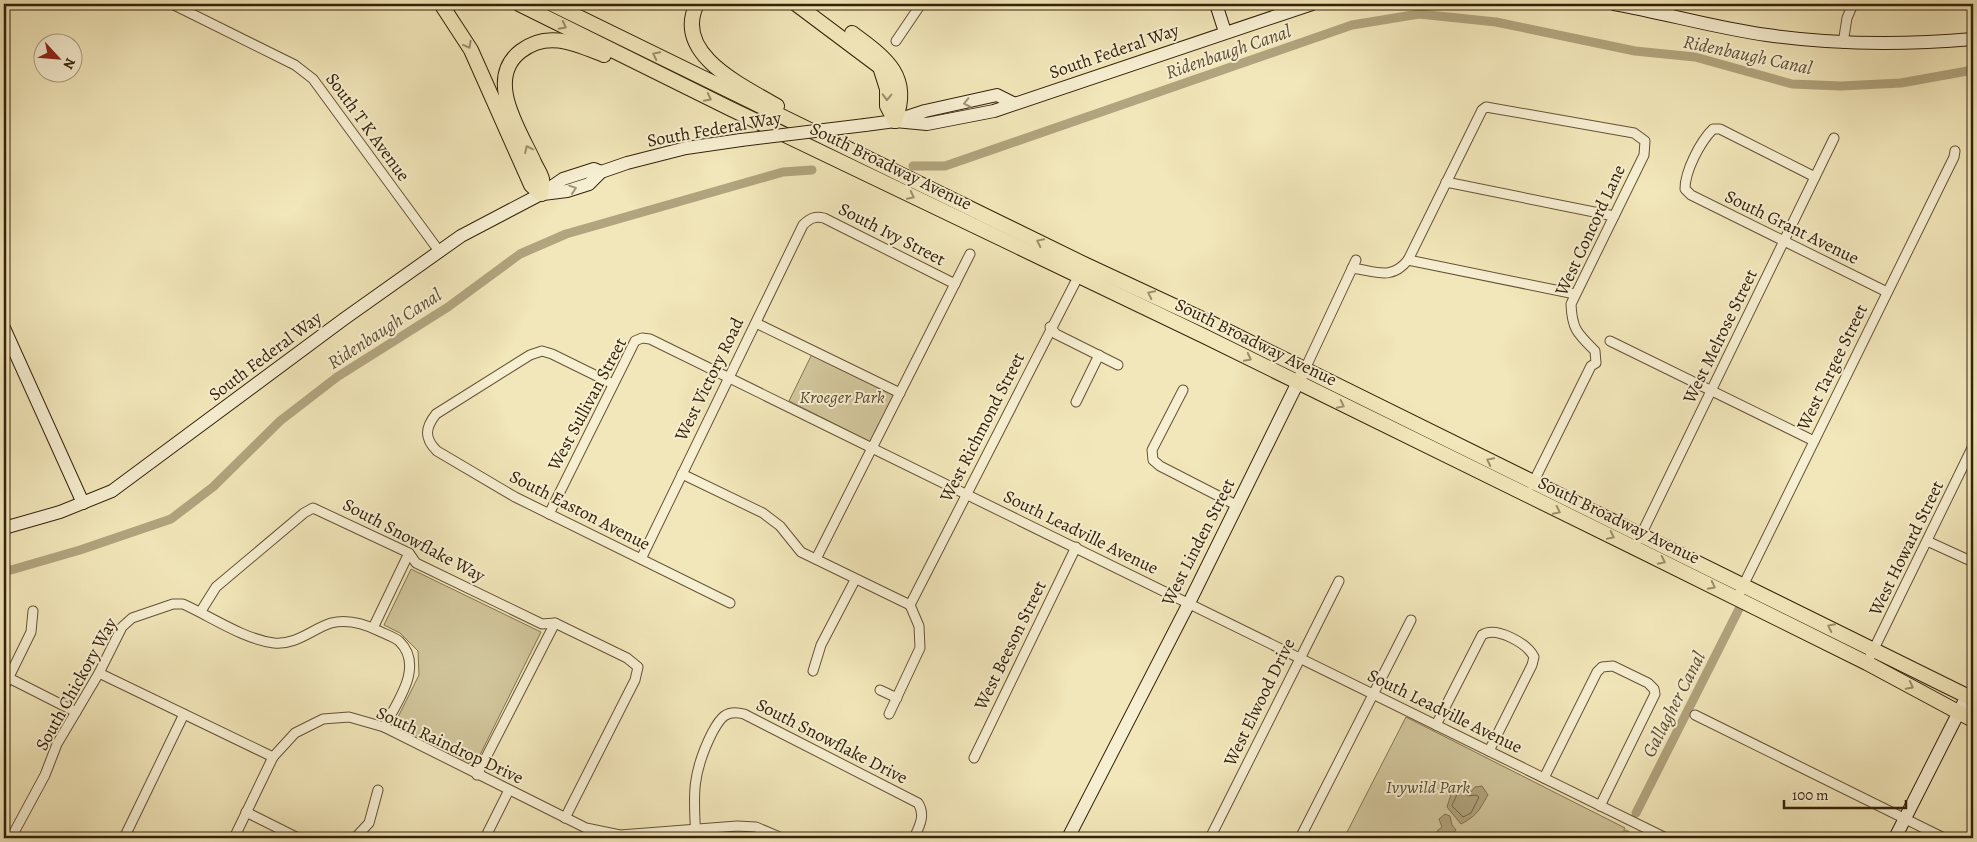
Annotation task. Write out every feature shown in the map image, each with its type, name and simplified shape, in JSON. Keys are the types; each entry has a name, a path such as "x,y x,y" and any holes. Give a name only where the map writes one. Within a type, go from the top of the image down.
{"main road":[{"path":"441,4 471,50 531,184 541,194"},
{"name":"South Broadway Avenue","path":"519,4 1737,598 1867,663 1973,720"},
{"name":"South Broadway Avenue","path":"552,4 1084,264 1118,278 1305,369 1875,648 1970,697"},
{"path":"697,4 692,23 693,35 696,46 710,62 724,73 848,149"},
{"path":"796,4 880,67 887,89 887,106 895,121"},
{"path":"812,4 880,54 892,67 901,94 901,104 895,121"},
{"path":"1216,4 1226,32"},
{"name":"South Federal Way","path":"4,528 60,512 112,491 439,250 495,216 541,194 567,191 589,184 601,172 627,163 686,148 895,121 927,124 994,111 1013,103 1312,4"},
{"path":"1614,4 1670,9 1766,35 1843,43 1878,44 1973,39"},
{"path":"541,194 542,179 510,112 506,96 505,80 510,64 520,52 533,43 549,39 569,42 632,66 656,72"},
{"path":"4,328 83,503"},
{"name":"West Linden Street","path":"1068,838 1181,614 1189,603 1236,504 1305,369"},
{"path":"1895,838 1959,712 1970,697"}],"street":[{"name":"South T K Avenue","path":"172,4 295,65 313,79 439,250"},
{"path":"896,41 921,4"},
{"path":"1843,43 1847,18 1853,4"},
{"name":"West Concord Lane","path":"1446,182 1482,110 1486,107 1634,133 1645,141 1644,155 1571,304 1572,323 1577,333 1595,351 1596,363 1588,372 1534,482"},
{"name":"South Grant Avenue","path":"1815,177 1720,129 1713,129 1707,135 1688,173 1685,189 1691,195 1887,292"},
{"name":"West Melrose Street","path":"1635,548 1834,138"},
{"name":"West Targee Street","path":"1737,598 1954,157 1955,150"},
{"path":"1575,294 1408,260 1446,182 1614,216"},
{"name":"South Ivy Street","path":"813,217 824,218 955,284"},
{"name":"West Victory Road","path":"641,559 803,225 813,217"},
{"path":"816,559 970,254"},
{"name":"West Linden Street","path":"1305,369 1354,264 1393,274 1401,269 1408,260"},
{"name":"West Richmond Street","path":"910,606 1050,327 1084,264"},
{"path":"756,322 900,393"},
{"path":"1050,327 1056,334 1118,364"},
{"name":"South Leadville Avenue","path":"642,338 650,339 1076,547 1666,838"},
{"name":"West Sullivan Street","path":"549,514 635,341 642,338"},
{"path":"1610,341 1814,441"},
{"name":"South Easton Avenue","path":"614,384 542,351 530,355 436,414 429,423 426,433 431,445 437,451 549,514 730,603"},
{"path":"1076,402 1098,355"},
{"path":"1182,390 1152,450 1153,460 1160,466 1236,504"},
{"name":"West Howard Street","path":"1867,663 1973,446"},
{"path":"682,474 763,513 780,526 801,552 910,606 919,626 920,648 889,714"},
{"path":"1527,496 1534,482"},
{"name":"South Snowflake Way","path":"200,612 216,587 304,513 313,508 409,553 416,563 542,624 555,623 627,658 638,667 634,680 564,818"},
{"path":"1927,541 1973,562"},
{"name":"West Beeson Street","path":"974,758 1076,547"},
{"path":"373,628 409,553"},
{"path":"813,671 821,645 855,580"},
{"name":"West Elwood Drive","path":"1210,838 1339,582"},
{"name":"South Chickory Way","path":"10,838 45,775 57,744 99,672 122,627 132,618 178,603 249,636 276,643 305,637 331,624 358,623 398,640 409,654 411,667 408,680 384,727"},
{"path":"4,687 6,677 31,632 33,611"},
{"path":"1300,838 1411,620"},
{"path":"478,775 555,623"},
{"path":"1436,725 1479,639 1486,633 1498,633 1528,647 1534,657 1532,665 1489,751"},
{"path":"1544,778 1602,667 1613,666 1632,675 1652,686 1655,694 1654,700 1600,806"},
{"path":"99,672 274,757"},
{"path":"6,677 76,712"},
{"path":"880,690 896,698"},
{"name":"South Snowflake Drive","path":"696,834 694,796 696,771 720,718 731,712 738,712 918,803 922,809 922,816 914,838"},
{"path":"124,838 184,714"},
{"path":"1695,715 1944,838"},
{"name":"South Raindrop Drive","path":"234,838 274,757 294,733 323,719 349,718 384,727 586,828 620,835 696,834 756,828 782,838"},
{"path":"355,838 369,823 378,790"},
{"path":"486,838 508,790"},
{"path":"246,812 298,838"}],"green space":[{"name":"Kroeger Park","path":"813,352 895,393 871,442 789,401"},
{"path":"411,569 541,632 475,765 394,725 419,675 418,651 400,633 384,625"},
{"name":"Ivywild Park","path":"1406,717 1625,828 1620,838 1344,838"}],"water":[{"path":"1459,784 1466,785 1471,792 1475,787 1482,786 1488,795 1475,815 1461,824 1447,807 1453,788"},
{"path":"1445,814 1450,816 1452,825 1456,830 1449,838 1438,838 1437,831 1442,827 1439,819"}],"waterway":[{"name":"Ridenbaugh Canal","path":"913,166 945,166 1352,25 1419,14 1496,22 1635,51 1695,57 1792,84 1841,86 1901,83 1973,70"},
{"name":"Ridenbaugh Canal","path":"4,572 80,550 171,519 213,487 280,421 337,377 448,307 520,254 566,234 783,172 812,170"},
{"name":"Gallagher Canal","path":"1636,813 1739,609"},
{"name":"Gallagher Canal","path":"1624,838 1626,834"}]}
